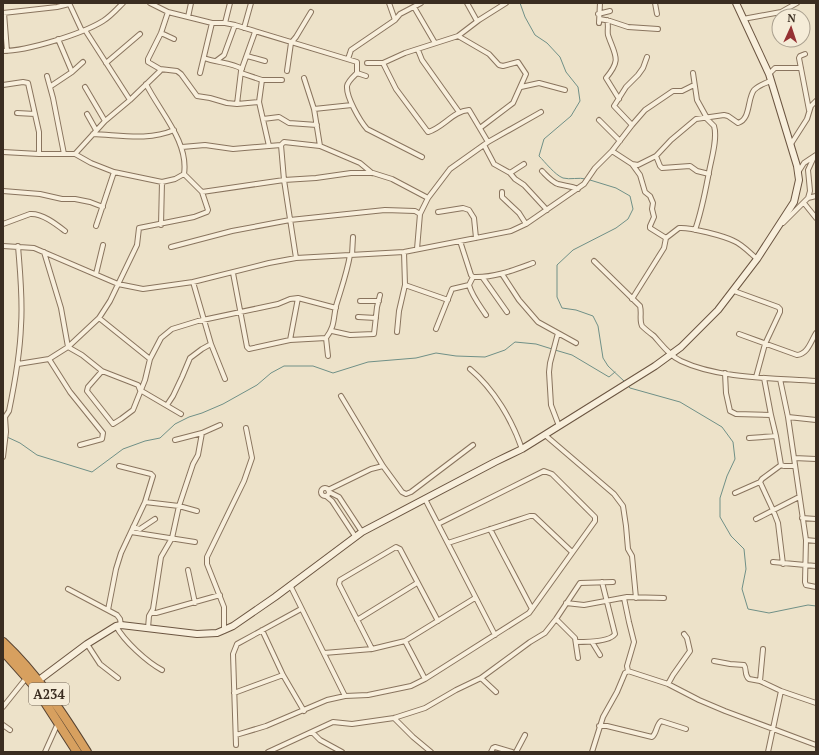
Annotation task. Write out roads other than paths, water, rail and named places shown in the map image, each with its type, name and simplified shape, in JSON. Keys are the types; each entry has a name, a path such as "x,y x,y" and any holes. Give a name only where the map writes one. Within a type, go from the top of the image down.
{"highway":[{"name":"A234","path":"3,642 39,680 64,715 87,752"},
{"name":"A234","path":"3,651 27,677 45,700 77,752"}],"street":[{"path":"123,3 103,21 84,31 30,48 5,51 4,13 57,7 69,4 84,31 130,100"},
{"path":"150,3 168,12 212,23 235,25 358,62 357,73 347,85 352,105 361,122 367,129 422,157"},
{"path":"188,17 191,3"},
{"path":"225,23 230,3"},
{"path":"244,28 251,3"},
{"path":"389,3 395,20"},
{"path":"348,59 351,50 395,20 400,14 420,3"},
{"path":"467,3 477,21"},
{"path":"367,63 383,63 405,53 458,36 477,21 506,3"},
{"path":"599,18 600,3"},
{"path":"655,3 657,14"},
{"path":"39,680 87,644 118,626 197,634 218,633 233,626 275,597 355,536 522,449 672,355 718,310 734,291 794,202 798,186 798,172 791,144 769,74 736,3"},
{"path":"743,19 781,12 797,3"},
{"path":"414,7 435,43"},
{"path":"599,18 610,11"},
{"path":"168,12 161,34 148,59 148,62 160,69 177,71 181,74 197,96 226,103 237,104 259,102"},
{"path":"287,71 291,43 311,12"},
{"path":"599,18 628,27 658,29"},
{"path":"607,20 608,34 616,58 606,81 619,99"},
{"path":"200,73 212,23"},
{"path":"222,60 235,25"},
{"path":"237,104 242,71 255,32"},
{"path":"106,63 140,34"},
{"path":"161,34 174,39"},
{"path":"458,36 489,54 499,65 503,66 518,62 526,74 513,103 480,128"},
{"path":"58,39 72,72"},
{"path":"418,50 422,60 458,112"},
{"path":"791,144 807,119 809,110 799,57 805,54"},
{"path":"247,56 266,61"},
{"path":"632,125 614,106 626,87 643,68 647,56"},
{"path":"204,58 216,61 222,60 236,65 242,71 262,80 282,80"},
{"path":"51,86 72,72 83,62"},
{"path":"383,63 396,89 428,132 450,119 458,112 467,110 471,112 488,142"},
{"path":"769,74 775,68 801,68"},
{"path":"75,154 105,121 130,100 160,71 160,69"},
{"path":"357,73 366,76"},
{"path":"693,74 697,100 714,126 715,132 702,211 695,230"},
{"path":"47,76 51,86 64,154"},
{"path":"304,78 314,110 320,146"},
{"path":"262,80 259,102 269,146"},
{"path":"632,164 638,165 656,156 671,140 698,117 708,119 714,116 724,115 738,123 742,122 745,118 754,90 771,81"},
{"path":"3,85 24,82 28,83 39,132 39,154"},
{"path":"521,87 539,83 565,90"},
{"path":"146,84 174,130 182,147 185,166 184,174"},
{"path":"3,246 34,248 118,284 144,289 194,282 296,258 404,252 511,231 526,224 584,184 595,168 612,151 645,110 673,91 682,91 694,85"},
{"path":"85,87 105,121"},
{"path":"809,110 816,101"},
{"path":"314,110 352,105"},
{"path":"417,249 420,214 428,198 450,169 488,142 541,112"},
{"path":"17,113 35,114"},
{"path":"87,114 96,130"},
{"path":"263,119 279,117 289,124 317,125"},
{"path":"599,120 620,141"},
{"path":"93,134 148,136 163,135 174,130"},
{"path":"182,147 205,145 233,149 281,145 284,142 320,146 360,163 373,173"},
{"path":"281,145 284,180 296,258"},
{"path":"484,145 494,164 510,173 515,180 524,185 547,210"},
{"path":"612,151 632,164 640,175 645,192 650,196 653,203 652,209 654,217 650,228 666,238"},
{"path":"3,152 75,154 91,163 114,172 162,182 175,179 184,174"},
{"path":"656,156 662,168 690,166 697,171 709,174"},
{"path":"798,172 804,163 815,156"},
{"path":"778,227 808,198 810,191 808,170 815,156"},
{"path":"510,173 524,164"},
{"path":"542,171 548,178 557,184 578,189"},
{"path":"96,226 114,172"},
{"path":"202,192 284,180 316,178 351,172 373,173 392,178 428,198"},
{"path":"18,364 49,359 68,347 99,318 110,301 137,245 139,228 161,225 194,217 207,212 208,210 202,192 184,174"},
{"path":"161,225 162,182"},
{"path":"3,191 40,194 62,199 75,199 90,202 102,207"},
{"path":"502,192 502,197 519,213 526,224"},
{"path":"808,198 816,196"},
{"path":"804,203 816,218"},
{"path":"438,212 463,208 470,210 474,218 476,238"},
{"path":"171,247 232,231 290,220 385,210 415,211 420,214"},
{"path":"3,224 34,213 47,219 65,231"},
{"path":"632,299 664,248 666,238 679,228 695,230 732,240 757,258"},
{"path":"328,356 326,338 332,330 336,308 351,255 353,237"},
{"path":"460,241 471,276 473,277"},
{"path":"96,274 103,245"},
{"path":"3,457 6,432 4,416 9,411 18,364 22,325 18,246"},
{"path":"44,252 61,308 68,347"},
{"path":"397,332 399,311 405,285 404,252"},
{"path":"594,261 640,306 640,323 642,326 680,361 725,373 764,378 816,381"},
{"path":"473,277 483,278 502,274 533,263"},
{"path":"233,273 247,347 249,349 290,340 326,338"},
{"path":"502,274 519,300 538,322 576,343"},
{"path":"473,277 469,285 475,299 486,315"},
{"path":"483,278 507,312"},
{"path":"194,282 211,344 225,380"},
{"path":"405,285 448,300"},
{"path":"436,329 452,289 469,285"},
{"path":"734,291 780,309 765,344 756,377"},
{"path":"332,330 350,335 374,334 380,295"},
{"path":"102,371 88,387 87,391 112,423 122,419 133,410 145,380 150,359 161,338 172,330 198,321 278,304 290,299 298,298 336,308"},
{"path":"290,340 298,298"},
{"path":"360,301 379,301"},
{"path":"358,317 376,318"},
{"path":"99,318 150,359"},
{"path":"558,333 550,363 550,400 552,410 559,426"},
{"path":"739,334 797,355 802,355 806,351 816,333"},
{"path":"167,405 173,396 190,358 211,344"},
{"path":"68,347 82,355 102,371 138,385 140,390 181,414"},
{"path":"49,359 70,392 103,434 102,439 80,445"},
{"path":"470,369 482,379 494,395 516,434 522,449"},
{"path":"725,373 726,392 730,411 736,414 771,415"},
{"path":"764,378 781,465"},
{"path":"780,379 788,417 806,540 806,585 816,587"},
{"path":"341,396 383,466 402,492 406,494 411,492 473,445"},
{"path":"788,417 816,420"},
{"path":"175,440 202,433 220,425"},
{"path":"224,630 224,607 207,564 207,557 244,481 252,458 246,428"},
{"path":"148,628 153,609 161,557 172,538 179,506 193,464 198,455 202,433"},
{"path":"545,435 614,494 623,506 628,549 632,556 636,598"},
{"path":"749,438 776,436"},
{"path":"794,458 816,459"},
{"path":"735,493 760,482 781,465 795,466"},
{"path":"108,610 116,569 121,553 145,502 153,476 151,474 119,466"},
{"path":"329,491 371,469 383,466"},
{"path":"236,735 266,726 327,700 345,696 368,695 412,686 425,679 529,613 594,521 595,517 548,471 540,472 438,524"},
{"path":"760,482 774,510 778,523 784,564"},
{"path":"355,536 332,501 322,494 322,491 325,488 339,497 362,532"},
{"path":"756,519 799,497"},
{"path":"425,500 495,635"},
{"path":"145,502 179,506 197,511"},
{"path":"448,543 534,516 572,552"},
{"path":"802,518 816,519"},
{"path":"132,530 140,529 155,519"},
{"path":"490,529 532,609"},
{"path":"132,530 195,542"},
{"path":"806,540 816,541"},
{"path":"372,649 339,584 340,580 396,547 400,549 438,621"},
{"path":"773,562 816,566"},
{"path":"188,570 195,603"},
{"path":"576,642 592,642 612,638 615,634 602,582"},
{"path":"268,752 333,722 352,724 394,718 425,708 456,690 481,678 530,642 545,633 580,583 614,582"},
{"path":"358,620 417,583"},
{"path":"289,585 345,696"},
{"path":"68,589 117,615 120,619 118,626 120,634 134,648 162,670"},
{"path":"151,613 195,603 220,595"},
{"path":"324,653 372,649 405,641 475,598"},
{"path":"624,598 634,642 627,666 628,671"},
{"path":"566,603 584,605 624,598 664,598"},
{"path":"236,745 234,649 237,644 301,609"},
{"path":"556,619 575,638 578,658"},
{"path":"262,630 282,675 304,711"},
{"path":"668,684 690,651 687,638 684,634"},
{"path":"405,641 425,679"},
{"path":"592,642 600,655"},
{"path":"87,644 100,664 118,678"},
{"path":"760,681 763,649"},
{"path":"714,661 744,665 748,679 760,681 781,691 816,703"},
{"path":"628,671 668,684 699,700 816,745"},
{"path":"592,752 599,726 625,673 628,671"},
{"path":"234,693 282,675"},
{"path":"3,706 27,677"},
{"path":"481,678 496,692"},
{"path":"768,752 781,691"},
{"path":"394,718 413,737 432,752"},
{"path":"45,752 58,722"},
{"path":"599,726 607,726 652,737 659,723 661,722 686,729"},
{"path":"3,725 10,730"},
{"path":"312,732 320,740 342,752"},
{"path":"516,752 525,735"},
{"path":"491,752 495,747 512,752"}],"waterway":[{"path":"520,3 525,17 535,35 547,43 560,57 566,72 578,87 580,101 571,116 544,139 539,156 553,171 563,178 586,179"},
{"path":"590,180 616,188 630,196 633,209 628,219 616,228 573,250 557,265 557,297 562,308 576,310 593,316 598,326 603,358 608,366 625,382"},
{"path":"7,437 20,443 37,455 92,472 123,449 145,441 160,438 175,424 223,404 257,385 271,373 284,366 313,366 333,373 368,362 416,358 436,353 456,356 485,357 505,350 515,342 536,344 552,349"},
{"path":"555,350 572,355 609,377 615,372"},
{"path":"628,386 630,388 680,402 722,427 733,442 735,459 727,476 720,498 720,517 731,536 744,549 746,569 742,589 748,609 769,613 808,605 816,606"}]}
